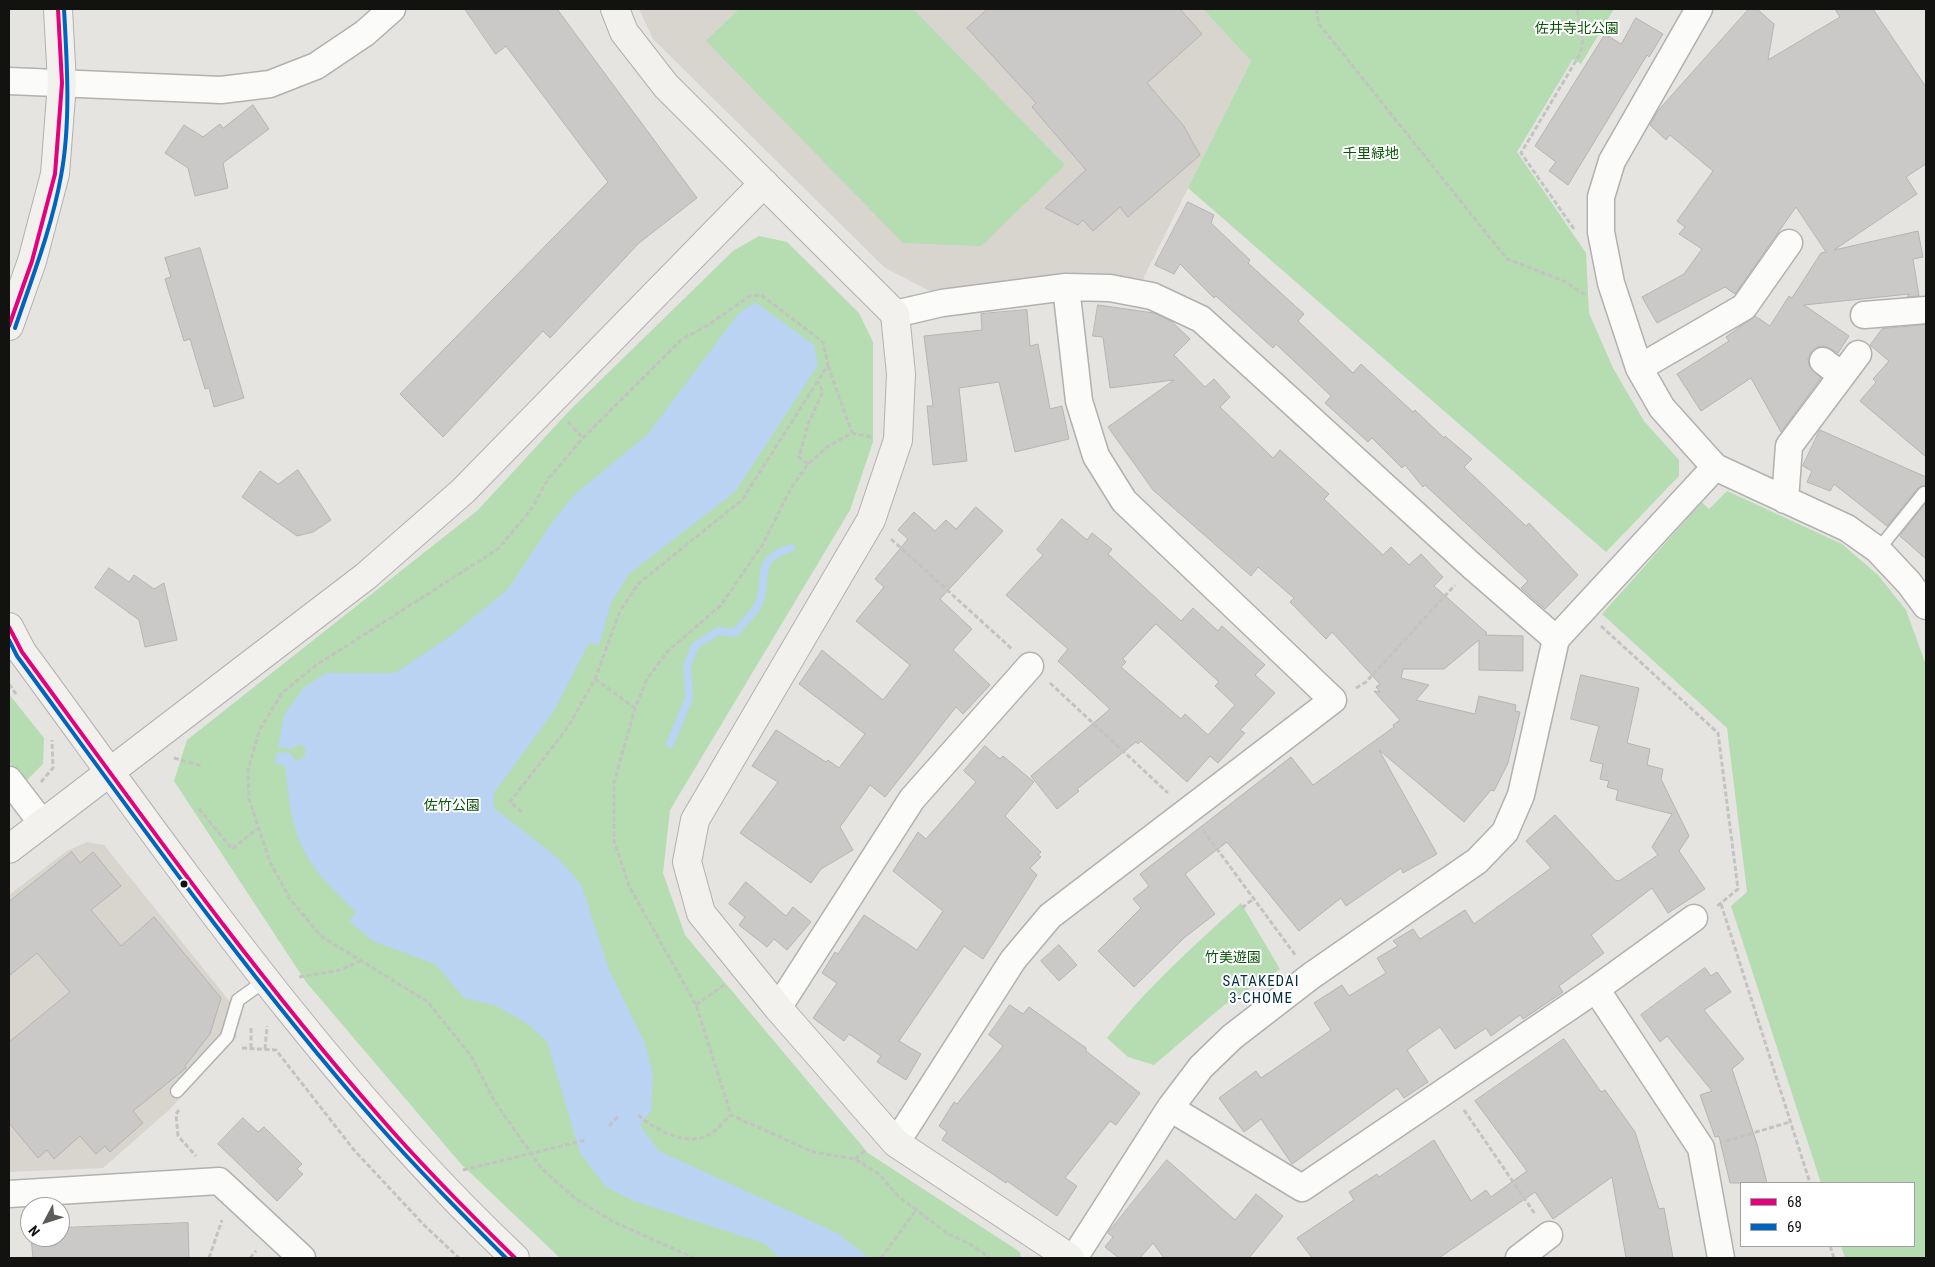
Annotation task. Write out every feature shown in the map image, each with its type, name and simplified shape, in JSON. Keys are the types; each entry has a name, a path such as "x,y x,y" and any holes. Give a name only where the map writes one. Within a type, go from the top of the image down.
{"street":[{"path":"9,326 32,262 54,174 62,83 58,9"},
{"path":"9,81 221,90 270,84 316,66 365,33 392,9"},
{"path":"614,9 624,32 666,86 895,314 901,374 898,440 871,520 694,820 687,862 700,913 778,1008 884,1144 1072,1258 1170,1108 1201,1067 1232,1037 1311,976 1477,861 1505,832 1521,795 1556,639 1715,467"},
{"path":"1699,9 1612,160 1601,197 1600,232 1610,283 1639,368 1662,408 1715,467 1846,528 1878,550 1909,583 1926,606"},
{"path":"9,849 366,576 463,491 764,183"},
{"path":"1639,368 1744,307 1788,243"},
{"path":"895,314 942,303 1066,287 1110,288 1152,296 1200,319 1472,566 1556,639"},
{"path":"884,1144 1013,960 1050,916 1333,700 1124,502 1096,456 1079,401 1066,287"},
{"path":"1864,315 1926,310"},
{"path":"1785,500 1789,446 1832,368 1858,354"},
{"path":"9,627 22,652 188,880 266,980 370,1108 463,1210 515,1258"},
{"path":"778,1008 912,799 1030,666"},
{"path":"17,790 42,823"},
{"path":"1170,1108 1302,1188 1596,989 1694,918"},
{"path":"1596,989 1701,1148 1721,1258"},
{"path":"9,1194 219,1181 302,1258"},
{"path":"1519,1258 1549,1235"}],"lane":[{"path":"1878,550 1924,492"},
{"path":"177,1091 227,1037 238,1000 266,980"}],"path":[{"path":"1316,9 1319,24 1507,259 1566,282 1590,298"},
{"path":"1576,9 1583,39 1580,54 1521,153 1580,236"},
{"path":"694,1258 614,1222 576,1199 542,1169 495,1102 471,1056 428,1002 321,936 290,899 270,862 257,829 249,800 248,770 259,731 282,693 315,666 498,549 530,511 548,479 583,438 680,340 708,325 750,296 761,295 823,342 828,365 852,433"},
{"path":"522,812 510,802 568,727 595,679 620,611 638,584 742,500 828,365"},
{"path":"808,464 799,458 808,424 823,392 818,381"},
{"path":"566,420 583,438"},
{"path":"879,439 852,433 827,447 808,464 790,490 763,544 721,605 667,652 647,679 635,708 614,783 614,842 629,886 696,1005 730,1115 813,1152 855,1158 880,1174 898,1196 948,1234 970,1244 990,1258"},
{"path":"871,520 1189,811 1311,976"},
{"path":"1333,700 1366,682 1472,566"},
{"path":"1583,610 1718,733 1738,889 1704,916 1694,918"},
{"path":"595,679 635,708"},
{"path":"9,684 21,700"},
{"path":"17,790 53,768 52,738"},
{"path":"168,757 202,766"},
{"path":"199,809 232,849 257,829"},
{"path":"1242,908 1253,899"},
{"path":"1720,904 1810,1182"},
{"path":"298,977 340,970 361,961"},
{"path":"696,1005 730,981"},
{"path":"250,1048 252,1025"},
{"path":"265,1049 267,1026"},
{"path":"236,1054 243,1047 276,1050 354,1150 424,1225 459,1258"},
{"path":"1449,1088 1549,1235"},
{"path":"183,1107 176,1114 178,1136 219,1181"},
{"path":"638,1115 646,1122 691,1140 710,1134 730,1115"},
{"path":"609,1126 618,1116"},
{"path":"1722,1142 1790,1122"},
{"path":"458,1171 530,1152 586,1140"},
{"path":"855,1158 884,1144"},
{"path":"881,1258 917,1209"},
{"path":"208,1258 222,1220"}],"shaded area":[{"path":"639,9 1203,9 1251,61 1143,279 1103,275 1063,275 930,291 885,268 653,39"},
{"path":"87,842 104,845 231,1003 237,1037 169,1110 103,1168 9,1172 9,895 67,851"}],"green space":[{"path":"739,9 913,9 1065,165 981,246 903,243 706,41"},
{"name":"千里緑地","path":"1203,9 1614,9 1581,64 1573,59 1517,152 1586,253 1589,313 1613,368 1644,421 1679,460 1679,476 1606,552 1188,188 1251,61"},
{"name":"佐竹公園","path":"759,236 787,242 859,313 873,342 873,442 850,510 670,810 663,873 685,935 868,1153 1020,1252 1021,1258 560,1258 461,1164 306,982 174,781 187,740 478,510 569,411 733,251"},
{"path":"1727,491 1842,544 1878,575 1906,610 1926,665 1926,1258 1845,1258 1841,1247 1915,1247 1915,1182 1821,1182 1731,906 1747,892 1727,728 1602,614 1702,502 1709,509"},
{"path":"9,694 44,738 43,764 25,782 9,762"},
{"name":"竹美遊園","path":"1241,903 1280,969 1223,1006 1154,1065 1128,1057 1107,1038 1154,985"}],"water":[{"path":"755,302 814,345 818,365 735,492 629,574 611,603 599,645 589,643 554,711 494,793 494,808 558,858 581,884 610,972 645,1043 653,1074 651,1111 640,1125 659,1151 837,1233 870,1258 779,1258 766,1244 634,1201 606,1187 580,1153 547,1042 528,1024 494,1005 464,998 435,964 373,941 349,921 356,912 324,880 304,852 292,814 285,766 274,763 277,752 290,753 296,761 304,757 306,750 300,744 291,749 278,747 284,715 303,688 326,673 395,673 453,634 508,589 553,521 575,494 647,435 738,314"}],"building":[{"path":"465,9 557,9 697,198 639,243 550,338 543,331 443,437 400,394 608,182 506,46 496,54"},
{"path":"988,9 1180,9 1202,34 1147,83 1183,125 1200,155 1128,217 1120,207 1093,231 1083,220 1078,225 1045,208 1086,170 1032,107 1036,103 967,28"},
{"path":"1749,9 1757,9 1774,24 1768,60 1840,17 1835,9 1873,9 1926,87 1926,164 1906,177 1917,194 1834,250 1918,231 1923,257 1913,259 1919,296 1907,297 1909,294 1804,305 1849,336 1838,353 1825,346 1817,347 1811,352 1808,359 1809,366 1821,378 1781,432 1751,378 1701,411 1677,374 1729,341 1726,337 1755,316 1770,326 1789,296 1792,298 1821,253 1826,252 1796,207 1735,294 1725,287 1657,323 1642,297 1684,274 1702,249 1679,234 1685,227 1677,221 1713,171 1670,135 1666,140 1650,125 1657,112"},
{"path":"1636,18 1663,34 1649,57 1647,55 1568,185 1549,171 1556,162 1535,146 1605,34 1621,44"},
{"path":"253,105 269,129 223,163 228,188 195,196 188,168 165,153 184,125 203,137 220,124 223,128"},
{"path":"1188,202 1214,215 1211,223 1250,260 1248,263 1304,314 1298,321 1353,373 1361,364 1413,412 1415,410 1444,438 1445,436 1472,459 1464,467 1526,526 1529,523 1578,575 1545,609 1521,588 1528,581 1425,485 1423,487 1405,465 1402,468 1372,438 1368,442 1325,403 1331,396 1276,344 1273,348 1216,296 1214,298 1180,264 1174,274 1155,265"},
{"path":"200,248 244,398 214,407 209,388 205,389 190,339 184,341 165,279 171,277 165,258"},
{"path":"1098,305 1154,313 1171,321 1190,339 1174,355 1205,387 1214,379 1230,397 1220,407 1273,458 1280,450 1329,494 1324,499 1383,555 1391,547 1409,565 1421,554 1443,577 1434,586 1487,633 1485,635 1523,636 1523,671 1479,670 1479,640 1444,669 1403,669 1401,678 1429,685 1416,700 1475,714 1479,696 1516,705 1515,711 1520,712 1508,763 1494,791 1491,790 1464,822 1379,750 1437,854 1403,873 1401,868 1346,906 1341,898 1299,931 1227,842 1185,874 1215,914 1184,938 1134,987 1098,951 1141,908 1133,899 1149,886 1140,874 1291,757 1313,785 1394,727 1393,725 1400,720 1374,691 1380,692 1376,687 1380,684 1332,632 1326,639 1290,602 1294,598 1258,567 1251,576 1153,490 1108,427 1174,380 1110,388 1103,337 1093,336"},
{"path":"1027,310 1030,346 1038,344 1050,409 1062,406 1069,439 1015,452 999,382 959,388 967,461 933,465 927,406 933,406 924,336 982,330 981,314"},
{"path":"1926,325 1926,457 1860,401 1876,382 1873,379 1889,361 1870,345 1882,329"},
{"path":"1820,430 1926,477 1926,485 1918,488 1887,526 1834,484 1830,491 1807,482 1812,471 1803,466"},
{"path":"298,470 331,520 313,532 297,536 242,497 260,471 278,484"},
{"path":"1926,503 1926,559 1900,536"},
{"path":"976,507 1003,531 940,599 972,629 953,650 990,685 963,714 956,707 885,797 870,785 840,827 853,850 821,869 811,883 740,833 778,782 752,766 776,730 826,762 828,760 839,768 865,734 799,684 822,650 883,700 910,665 856,621 884,587 875,579 908,539 898,530 914,512 935,531 946,520 956,529"},
{"path":"1062,519 1087,540 1092,533 1112,549 1108,554 1181,621 1193,608 1218,631 1222,626 1265,665 1255,675 1275,693 1240,730 1245,733 1218,763 1210,756 1187,782 1141,741 1138,744 1136,742 1077,789 1079,791 1057,809 1031,776 1110,709 1058,661 1068,649 1006,595 1043,555 1037,550","holes":["1156,624 1219,682 1215,686 1235,705 1208,735 1185,714 1181,719 1121,667 1126,662 1123,659"]},
{"path":"109,568 129,582 134,575 154,589 164,583 177,640 145,647 139,620 95,588"},
{"path":"1581,675 1639,688 1627,743 1650,749 1647,765 1663,769 1661,779 1689,836 1679,851 1705,889 1668,913 1652,888 1591,935 1604,953 1559,986 1563,992 1523,1019 1520,1015 1491,1036 1486,1028 1455,1049 1440,1027 1407,1050 1428,1082 1404,1098 1397,1088 1292,1164 1261,1119 1244,1132 1219,1098 1256,1071 1261,1078 1331,1030 1314,1003 1342,985 1349,996 1386,973 1377,958 1398,946 1393,941 1413,929 1420,939 1465,910 1474,924 1551,868 1526,841 1555,815 1615,880 1619,881 1658,855 1652,847 1672,814 1616,800 1618,790 1607,787 1609,781 1600,779 1603,764 1590,761 1599,726 1571,719"},
{"path":"985,746 1000,759 1003,756 1034,782 1005,816 1041,852 1038,855 1041,857 1030,868 1037,875 983,959 964,946 899,1041 921,1054 906,1080 877,1062 881,1056 849,1034 844,1041 813,1018 837,983 822,973 835,952 838,954 864,915 917,950 943,911 893,871 918,832 926,839 976,782 964,771"},
{"path":"72,852 80,863 93,852 121,886 91,910 121,946 154,917 221,998 210,1034 185,1066 186,1068 133,1111 143,1123 110,1152 105,1146 96,1154 80,1136 54,1159 47,1150 38,1158 9,1123 9,1042 70,992 37,953 9,976 9,902"},
{"path":"746,882 786,916 793,907 811,922 787,950 774,939 767,947 739,925 745,917 729,904"},
{"path":"1059,945 1077,965 1059,981 1041,961"},
{"path":"1705,968 1711,976 1717,972 1731,992 1704,1010 1744,1059 1732,1069 1757,1144 1767,1182 1730,1183 1719,1136 1715,1137 1700,1095 1712,1091 1667,1036 1660,1042 1641,1015"},
{"path":"1010,1005 1023,1014 1029,1007 1086,1048 1086,1051 1140,1093 1116,1125 1110,1121 1065,1178 1077,1186 1057,1216 1007,1181 1006,1183 942,1140 947,1132 939,1126 954,1102 957,1104 1003,1046 989,1035"},
{"path":"1564,1039 1601,1092 1605,1090 1635,1132 1659,1209 1664,1208 1673,1258 1626,1258 1612,1177 1553,1219 1535,1192 1439,1258 1312,1258 1297,1238 1354,1200 1349,1192 1377,1174 1379,1177 1434,1140 1471,1201 1486,1190 1491,1197 1527,1171 1475,1101"},
{"path":"243,1118 258,1132 264,1127 302,1164 297,1169 303,1174 277,1201 218,1144"},
{"path":"1167,1160 1235,1220 1256,1194 1283,1216 1249,1258 1164,1258 1153,1243 1140,1258 1119,1258 1105,1247 1113,1237 1108,1233"},
{"path":"188,1223 189,1258 33,1258 32,1247 70,1247 70,1228"}],"waterway":[{"path":"670,744 689,698 687,666 695,646 718,631 735,633 758,605 766,565 778,553 791,548"}],"transit line":[{"name":"68","path":"9,326 32,261 55,174 62,83 58,9"},
{"name":"69","path":"15,328 47,233 61,176 67,114 64,9"},
{"name":"68","path":"9,627 22,652 108,770 195,888 285,1004 395,1135 515,1258"},
{"name":"69","path":"9,640 17,656 146,833 280,1008 390,1138 506,1258"}],"district":[{"name":"SATAKEDAI 3-CHOME","path":"1261,990"}],"park label":[{"name":"佐井寺北公園","path":"1577,29"}]}
